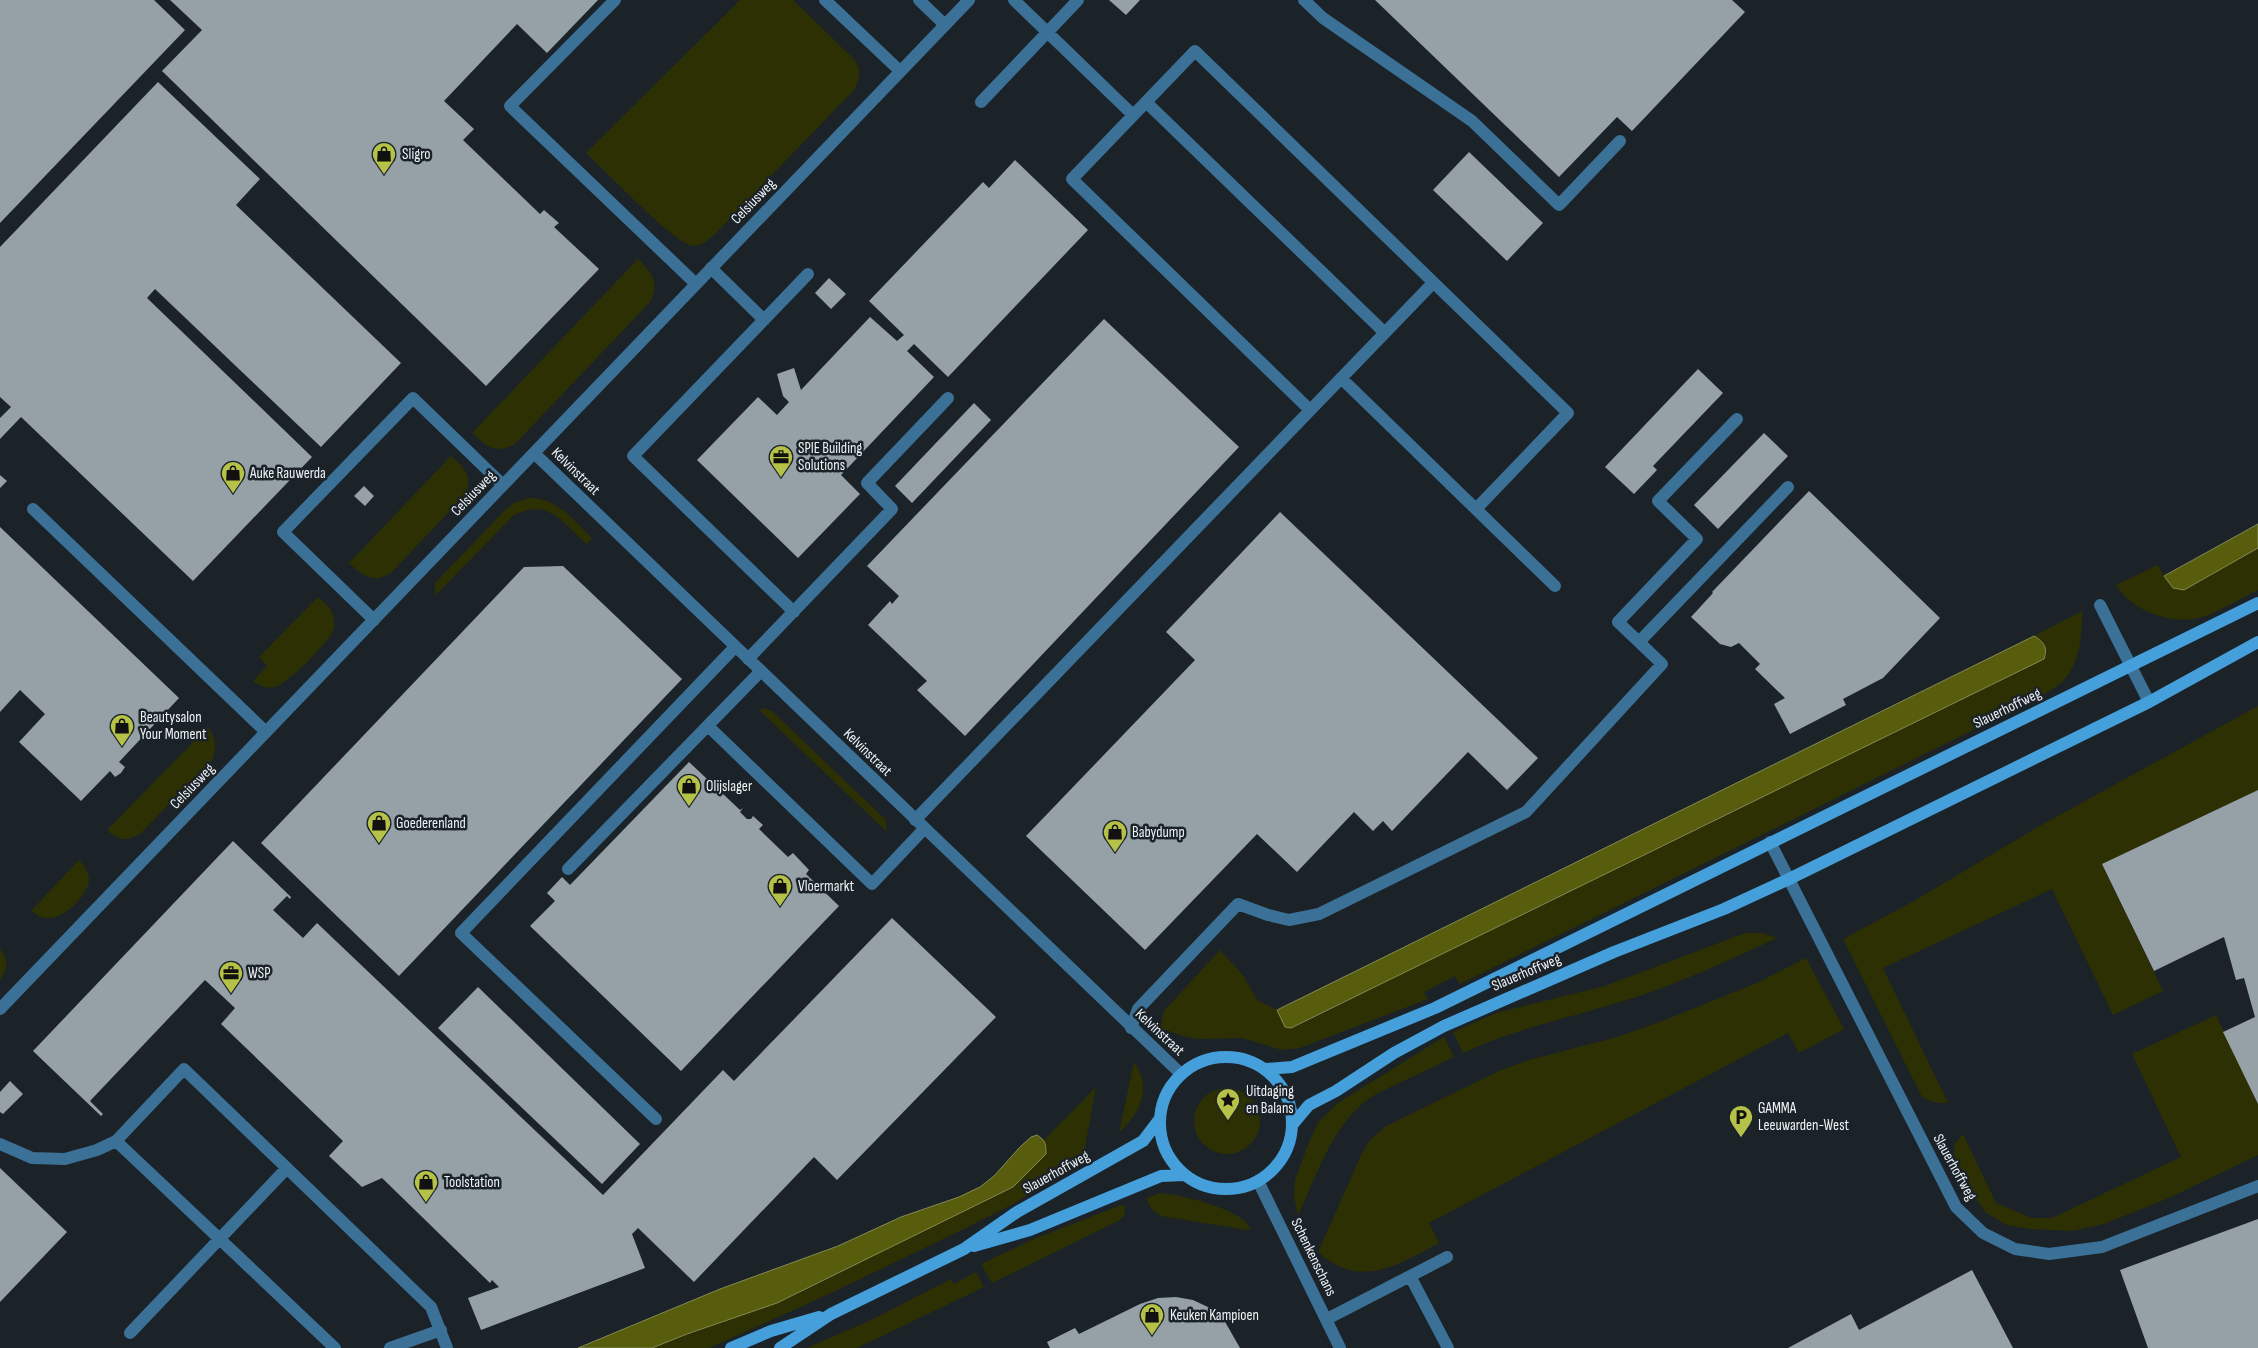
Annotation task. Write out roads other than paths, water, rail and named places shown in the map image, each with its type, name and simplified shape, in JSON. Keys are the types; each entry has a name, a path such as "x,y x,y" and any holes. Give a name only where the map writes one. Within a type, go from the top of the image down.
{"main road":[{"name":"Slauerhoffweg","path":"1266,1069 1292,1067 1435,1008 2258,603"},
{"name":"Slauerhoffweg","path":"1292,1124 1309,1105 1336,1091 1394,1053 1444,1026 1614,952 1724,909 2149,702 2258,642"},
{"path":"1223,1056 1245,1059 1266,1069 1286,1093 1291,1108 1290,1141 1283,1157 1273,1171 1258,1181 1240,1188 1221,1189 1202,1185 1185,1175 1174,1164 1166,1150 1161,1136 1159,1120 1166,1095 1180,1074 1201,1061 1223,1056"},
{"name":"Slauerhoffweg","path":"780,1348 831,1314 964,1249 1017,1212 1144,1141 1159,1120"},
{"name":"Slauerhoffweg","path":"964,1249 1030,1230 1161,1176 1185,1175"},
{"name":"Slauerhoffweg","path":"731,1348 771,1331 831,1314"}],"street":[{"path":"614,0 510,106 696,284"},
{"path":"825,0 900,71"},
{"path":"919,0 945,25"},
{"name":"Celsiusweg","path":"0,1009 969,0"},
{"path":"1014,0 1133,115"},
{"path":"981,102 1078,0"},
{"path":"1304,0 1323,18 1472,121 1559,205 1620,141"},
{"path":"1310,410 1072,179 1195,51 1568,413 1476,509"},
{"path":"1146,102 1384,333"},
{"path":"711,268 764,320"},
{"path":"794,612 633,456 808,274"},
{"path":"708,726 872,884 920,825 1245,477 1433,283"},
{"path":"1341,378 1555,586"},
{"path":"374,620 284,532 290,525 413,398 503,485"},
{"path":"748,660 892,509 866,483 948,398"},
{"path":"1131,1028 1138,1009 1238,904 1268,915 1289,920 1319,914 1526,812 1662,664 1618,622 1697,539 1658,501 1737,419"},
{"name":"Kelvinstraat","path":"534,453 1180,1074"},
{"path":"1639,642 1788,487"},
{"path":"33,509 266,732"},
{"path":"2100,605 2149,702"},
{"path":"656,1119 461,933 735,647"},
{"path":"568,869 760,672"},
{"name":"Slauerhoffweg","path":"1770,842 1956,1207 1983,1233 2015,1249 2050,1254 2102,1247 2258,1186"},
{"path":"0,1144 32,1158 65,1159 97,1150 116,1140 184,1068 431,1307 447,1348"},
{"path":"116,1140 335,1348"},
{"path":"130,1333 287,1168"},
{"name":"Schenkenschans","path":"1258,1181 1340,1348"},
{"path":"1327,1320 1447,1257"},
{"path":"1410,1276 1448,1348"},
{"path":"390,1348 440,1330"}],"place":[{"name":"Sligro","path":"384,175"},
{"name":"SPIE Building Solutions","path":"781,478"},
{"name":"Auke Rauwerda","path":"233,494"},
{"name":"Beautysalon Your Moment","path":"122,747"},
{"name":"Olijslager","path":"689,807"},
{"name":"Goederenland","path":"379,844"},
{"name":"Babydump","path":"1115,853"},
{"name":"Vloermarkt","path":"780,907"},
{"name":"WSP","path":"231,994"},
{"name":"Uitdaging en Balans","path":"1228,1121"},
{"name":"GAMMA Leeuwarden-West","path":"1741,1138"},
{"name":"Toolstation","path":"426,1203"},
{"name":"Keuken Kampioen","path":"1152,1336"}]}
